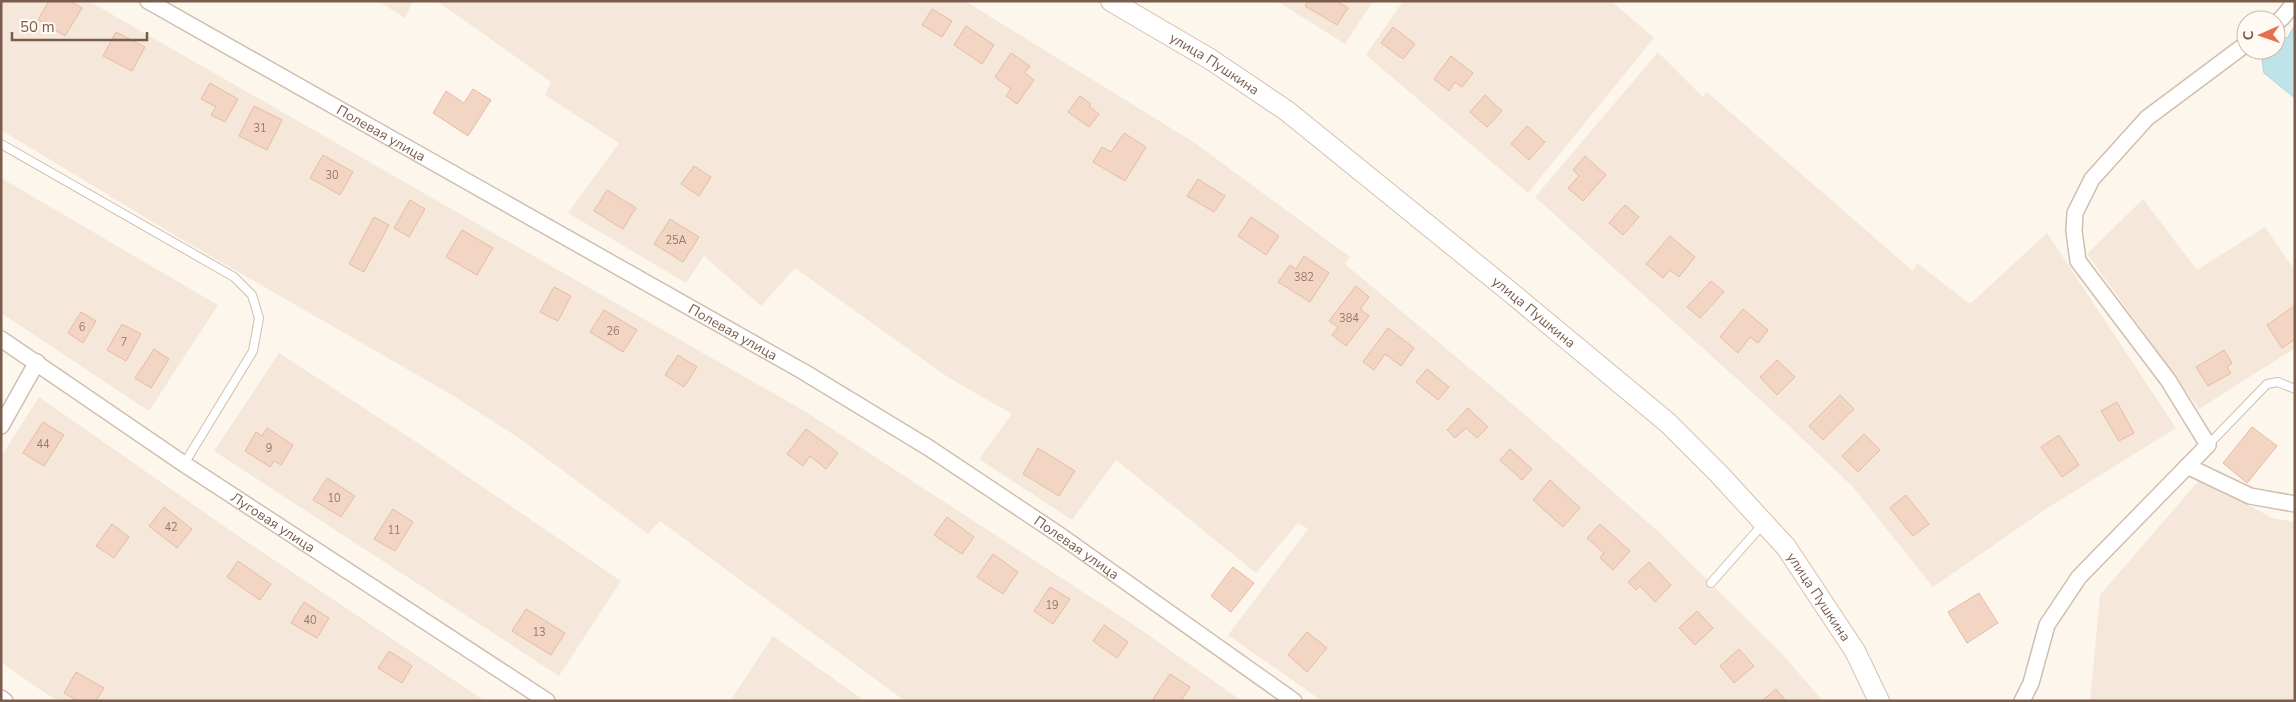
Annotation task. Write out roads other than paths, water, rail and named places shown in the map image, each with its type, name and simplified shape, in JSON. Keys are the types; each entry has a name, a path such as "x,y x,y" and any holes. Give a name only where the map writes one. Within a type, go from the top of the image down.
{"main road":[{"name":"улица Пушкина","path":"1111,1 1210,59 1288,111 1668,423 1720,474 1786,547 1855,651 1879,701"}],"street":[{"name":"Полевая улица","path":"148,1 804,372 862,407 929,448 1061,536 1294,701"},
{"path":"2286,13 2295,2"},
{"path":"2022,701 2031,683 2048,625 2079,576 2208,445 2168,380 2078,262 2074,231 2075,213 2092,180 2147,118 2236,51"},
{"name":"Луговая улица","path":"1,338 184,464 547,701"},
{"path":"1,426 37,362"},
{"path":"2187,466 2250,496 2295,504"},
{"path":"1,698 5,701"}],"lane":[{"path":"1,144 234,277 252,295 258,318 253,351 184,464"},
{"path":"2208,445 2267,384 2278,382 2295,389"},
{"path":"1711,583 1764,523"}],"water":[{"path":"2295,25 2295,98 2264,73 2262,60 2286,60 2286,38"}]}
